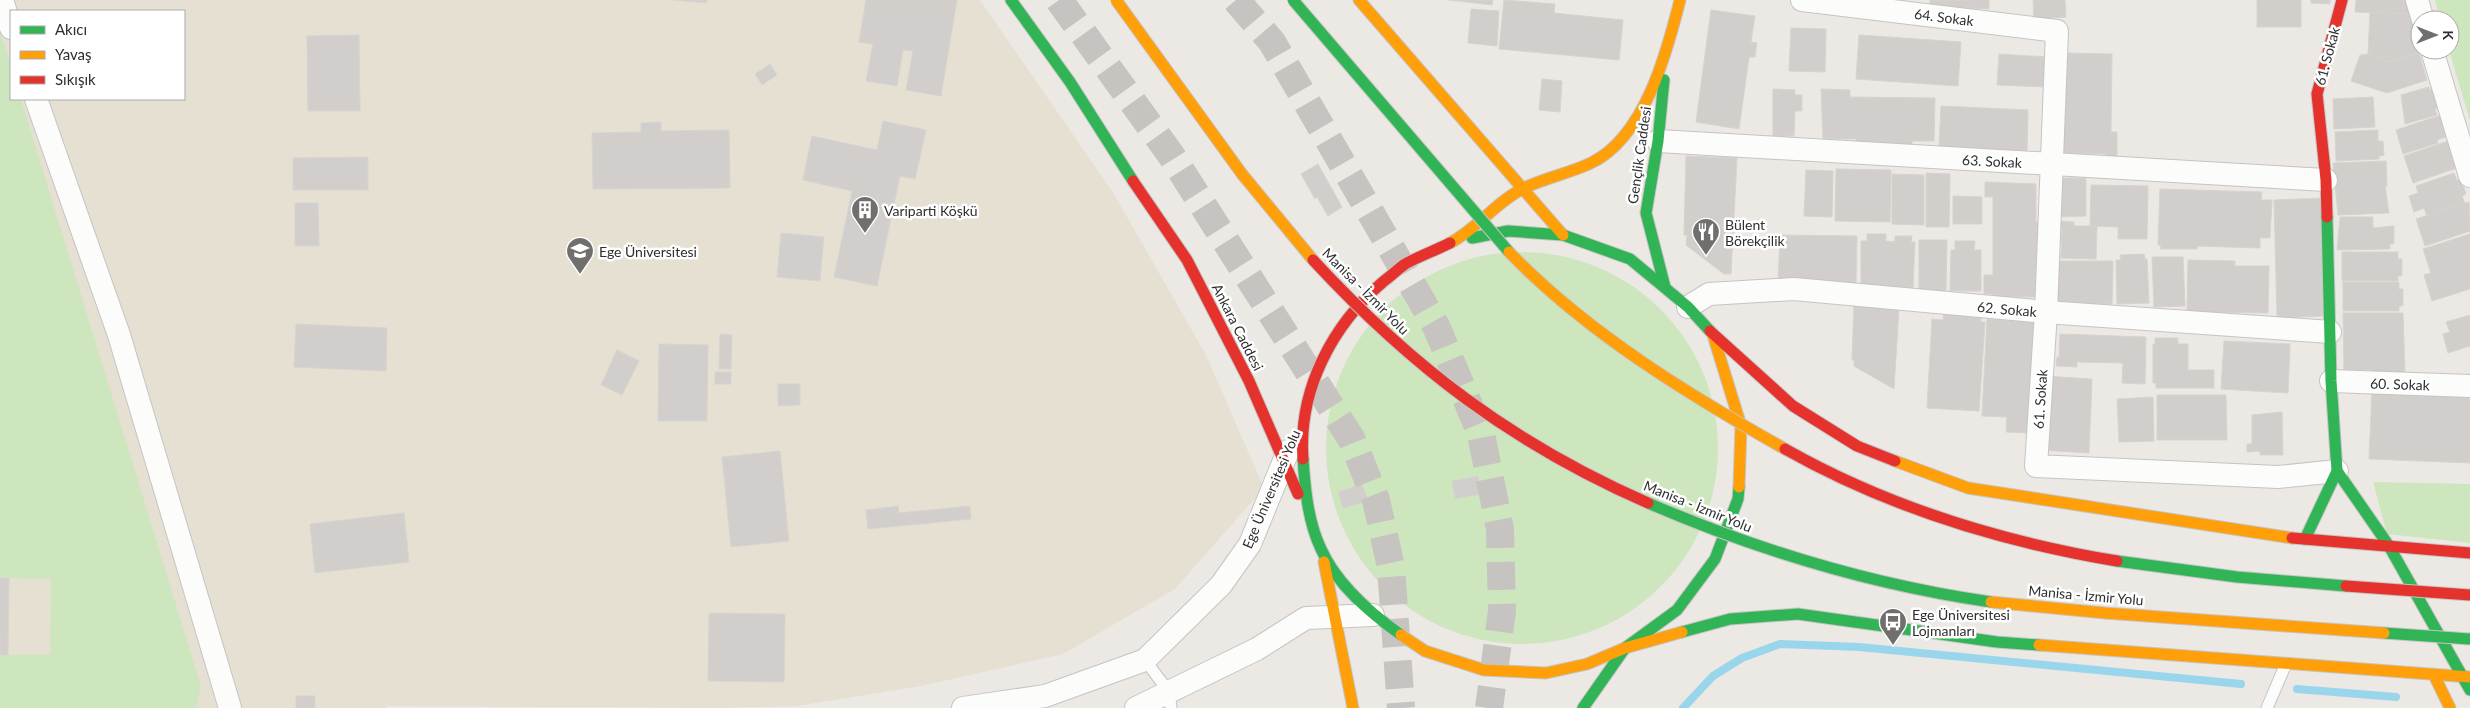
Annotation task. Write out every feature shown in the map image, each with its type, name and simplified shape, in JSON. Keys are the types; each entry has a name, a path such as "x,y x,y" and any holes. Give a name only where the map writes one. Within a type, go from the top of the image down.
{"main road":[{"name":"Ankara Caddesi","path":"1011,0 1070,82 1109,147 1187,260 1249,381 1321,548 1353,708"},
{"name":"Manisa - İzmir Yolu","path":"1116,0 1201,121 1312,260 1386,335 1466,401 1543,450 1627,494 1755,545 1895,585 1996,602 2104,613 2470,639"},
{"path":"1293,0 1374,98 1522,264 1593,326 1663,378 1742,426 1824,469 1905,503 1982,532 2097,558 2203,573 2470,595"},
{"path":"1359,0 1563,235"},
{"name":"61. Sokak","path":"2305,539 2337,471 2331,381 2326,180 2317,94 2342,0"},
{"name":"Gençlik Caddesi","path":"1666,287 1646,214 1658,141 1666,55 1677,1"},
{"name":"Gençlik Caddesi","path":"1453,242 1522,189 1593,162 1618,142 1647,102 1666,55"},
{"path":"2467,677 2285,665 1997,642 1798,614 1730,619 1625,648 1587,664 1546,673 1484,670 1425,651 1373,615 1344,584 1321,548 1306,496 1302,442 1310,391 1330,343 1362,300 1404,265 1453,242 1508,231 1563,235 1630,259 1666,287 1688,307 1712,335 1793,406 1857,446 1968,488 2272,536 2470,553"},
{"path":"1584,708 1625,648 1677,610 1715,559 1738,499 1741,426 1712,335"},
{"path":"2337,471 2389,546 2467,677 2470,690"},
{"path":"2434,675 2450,708"}],"street":[{"path":"2,0 10,25"},
{"name":"64. Sokak","path":"1802,0 2057,31"},
{"name":"61. Sokak","path":"2057,31 2046,312 2036,466 2278,476 2337,471"},
{"path":"2435,60 2469,169"},
{"path":"36,100 119,335 230,708"},
{"name":"63. Sokak","path":"1658,141 2326,180"},
{"name":"62. Sokak","path":"1688,307 1709,294 1794,289 2046,312 2330,332"},
{"name":"60. Sokak","path":"2331,381 2470,386"},
{"name":"Ege Üniversitesi Yolu","path":"963,708 1045,696 1145,660 1221,584 1250,544 1310,391"},
{"path":"1136,708 1170,700 1306,618 1373,615"}],"lane":[{"path":"1145,660 1170,700"},
{"path":"2267,708 2285,665"}],"shaded area":[{"name":"Ege Üniversitesi","path":"0,0 980,0 1114,194 1206,355 1264,488 1175,589 1063,654 921,686 797,706 720,708 386,706 386,708 0,708"}],"green space":[{"path":"2435,0 2470,0 2470,121 2452,60 2460,60 2460,10 2438,10"},
{"path":"0,30 10,63 10,100 21,100 201,686 197,705 194,708 0,708 0,655 50,654 51,579 0,578"},
{"path":"1522,252 1560,255 1597,267 1631,285 1661,309 1685,339 1703,373 1715,410 1718,448 1715,486 1703,523 1685,557 1661,587 1631,611 1597,629 1560,641 1522,644 1484,641 1447,629 1413,611 1383,587 1359,557 1341,523 1329,486 1326,448 1329,410 1341,373 1359,339 1383,309 1413,285 1447,267 1484,255"},
{"path":"2373,482 2470,484 2470,543 2387,534"}],"building":[{"path":"673,0 707,0 707,3"},
{"path":"866,0 957,0 941,96 906,90 913,51 903,50 897,86 866,81 873,44 859,42"},
{"path":"1449,0 1493,0 1492,5"},
{"path":"1504,0 1555,4 1554,13 1623,20 1619,60 1499,49"},
{"path":"1930,0 1989,0 1989,9 1930,6"},
{"path":"2033,0 2065,0 2066,17 2034,19"},
{"path":"2257,0 2301,0 2301,27 2257,27"},
{"path":"2311,0 2330,0 2330,4 2311,3"},
{"path":"2356,0 2406,0 2410,14 2355,12"},
{"path":"1471,9 1499,11 1497,46 1468,43"},
{"path":"1711,10 1755,16 1751,42 1757,43 1755,57 1749,57 1739,129 1696,122"},
{"path":"2370,12 2410,14 2410,56 2389,62 2368,54"},
{"path":"1791,28 1826,29 1825,72 1789,71"},
{"path":"359,35 360,111 308,111 307,36"},
{"path":"1859,35 1961,42 1958,86 1856,79"},
{"path":"2064,53 2112,54 2111,132 2117,132 2117,157 2106,157 2106,154 2063,153"},
{"path":"1999,54 2048,57 2046,87 1997,85"},
{"path":"2368,54 2389,62 2410,56 2410,60 2421,60 2427,80 2387,93 2351,81 2360,55"},
{"path":"770,64 777,75 762,85 755,74"},
{"path":"1542,79 1562,81 1560,112 1539,110"},
{"path":"2429,87 2430,90 2434,89 2440,107 2435,109 2437,115 2405,124 2401,95"},
{"path":"1773,89 1795,90 1795,95 1802,95 1802,111 1795,111 1794,136 1773,136"},
{"path":"1821,89 1850,90 1850,97 1935,98 1934,141 1912,141 1912,148 1856,147 1856,139 1823,139"},
{"path":"2373,97 2375,127 2334,129 2333,99"},
{"path":"1941,106 2028,110 2027,151 1939,148"},
{"path":"2441,115 2448,136 2437,140 2438,143 2403,154 2396,130"},
{"name":"Variparti Köşkü","path":"883,121 926,130 915,179 900,176 877,286 834,277 852,191 803,180 812,136 877,150"},
{"path":"661,122 661,131 729,130 730,188 593,189 592,133 641,132 641,123"},
{"path":"2378,130 2378,141 2383,141 2384,155 2379,156 2379,159 2336,161 2335,132"},
{"path":"2451,140 2460,167 2413,183 2404,156"},
{"path":"1686,156 1737,158 1731,274 1724,274 1686,245 1687,235 1684,235"},
{"path":"368,157 368,190 293,190 293,158"},
{"path":"2386,161 2387,186 2385,186 2389,213 2338,215 2333,163"},
{"path":"1318,164 1342,207 1328,216 1317,197 1315,199 1301,174"},
{"path":"1836,169 1891,170 1890,222 1835,221"},
{"path":"1806,170 1833,171 1832,217 1804,216"},
{"path":"1926,173 1950,174 1949,227 1926,227"},
{"path":"2454,173 2457,180 2461,179 2466,194 2462,196 2465,204 2427,216 2424,208 2414,212 2409,196 2418,193 2416,186"},
{"path":"1892,174 1924,175 1924,225 1892,224"},
{"path":"2055,178 2086,178 2086,216 2056,217"},
{"path":"1985,182 2036,184 2036,222 2043,222 2043,260 2036,260 2036,297 1993,297 1993,294 1984,294 1984,275 1993,275 1993,197 1985,197"},
{"path":"2091,185 2148,186 2147,239 2118,239 2118,227 2090,226"},
{"path":"2160,189 2262,192 2261,200 2272,200 2270,238 2260,238 2260,248 2198,246 2197,249 2160,249 2161,245 2158,245"},
{"path":"1953,196 1982,197 1982,224 1953,224"},
{"path":"2322,198 2326,316 2277,318 2274,200"},
{"path":"2469,202 2470,231 2425,246 2416,219"},
{"path":"295,203 318,203 319,246 295,246"},
{"path":"2340,217 2373,217 2373,228 2394,226 2394,244 2390,244 2390,249 2337,250"},
{"path":"2059,221 2074,222 2074,226 2097,226 2096,259 2061,258 2062,228 2059,228"},
{"path":"781,233 824,237 820,281 777,277"},
{"path":"1867,234 1886,234 1886,241 1895,242 1895,236 1912,236 1911,242 1915,242 1913,288 1861,287 1861,241 1867,241"},
{"path":"2470,234 2470,289 2432,301 2424,275 2431,273 2423,249"},
{"path":"1780,235 1857,236 1856,285 1778,283"},
{"path":"1919,240 1947,240 1946,291 1919,290"},
{"path":"1955,241 1975,241 1974,250 1981,250 1981,291 1950,291 1951,250 1955,250"},
{"path":"2342,252 2398,252 2398,259 2402,259 2402,276 2398,276 2398,281 2342,281"},
{"path":"2144,254 2145,259 2147,259 2149,303 2117,304 2116,260 2121,260 2120,255"},
{"path":"2152,257 2183,257 2185,306 2154,307"},
{"path":"2188,260 2235,261 2235,266 2269,266 2268,313 2187,312"},
{"path":"2056,261 2113,261 2112,304 2055,303"},
{"path":"2343,282 2399,282 2399,289 2403,289 2403,306 2399,306 2399,311 2343,311"},
{"path":"1854,305 1899,308 1894,389 1854,366 1854,360 1852,360"},
{"path":"1944,312 1981,314 1981,322 1985,322 1979,411 1927,408 1932,319 1943,320"},
{"path":"2343,313 2403,313 2405,377 2372,378 2372,370 2344,370"},
{"path":"2470,315 2470,346 2448,353 2443,334 2450,332 2446,322"},
{"path":"1987,319 2039,322 2030,433 2006,432 2007,417 1982,416"},
{"path":"296,324 387,328 386,371 294,367"},
{"path":"720,334 732,335 731,369 719,369"},
{"path":"2060,334 2146,337 2145,384 2122,383 2123,363 2077,362 2077,367 2056,366 2057,357 2059,357"},
{"path":"2155,338 2178,338 2178,344 2188,344 2188,370 2214,370 2214,388 2156,388 2156,383 2153,383 2153,344 2155,344"},
{"path":"2224,341 2290,344 2288,393 2221,389"},
{"path":"659,344 708,345 707,421 658,421"},
{"path":"617,350 639,361 622,395 601,385"},
{"path":"715,372 731,372 731,384 715,384"},
{"path":"2044,376 2092,379 2089,453 2041,450"},
{"path":"778,384 800,384 800,405 778,406"},
{"path":"2372,392 2470,396 2470,463 2369,459"},
{"path":"2157,395 2226,395 2227,440 2157,440"},
{"path":"2153,397 2154,441 2119,442 2117,399"},
{"path":"2282,412 2283,455 2260,455 2260,451 2247,452 2247,444 2252,444 2252,415"},
{"path":"780,451 789,541 731,547 722,457"},
{"path":"1478,476 1481,494 1455,499 1452,481"},
{"path":"1362,484 1368,501 1343,508 1338,492"},
{"path":"898,506 899,513 970,506 971,519 868,529 866,510"},
{"path":"404,513 409,562 315,573 310,524"},
{"path":"0,578 9,578 8,655 0,655"},
{"path":"709,613 785,614 784,682 708,681"},
{"path":"296,696 315,696 315,708 296,708"}],"waterway":[{"path":"1683,708 1713,676 1742,658 1780,644 1859,647 2241,684"},
{"path":"2297,689 2396,697"}],"tunnel":[{"path":"1059,0 1171,155 1352,440 1376,500 1391,567 1401,708"},
{"path":"1236,0 1272,42 1436,326 1481,434 1500,529 1502,611 1489,708"}],"traffic: fast":[{"path":"1011,0 1070,82 1133,181"},
{"path":"1293,0 1509,252"},
{"path":"1664,80 1658,141 1646,213 1665,287"},
{"path":"2305,539 2337,471 2331,381 2327,217"},
{"path":"1472,238 1508,231 1563,235 1630,259 1688,307 1710,331"},
{"path":"1303,459 1310,517 1317,539 1328,562 1336,575 1355,597 1401,635"},
{"path":"2337,471 2389,546 2470,690"},
{"path":"1583,708 1625,648 1677,610 1715,559 1738,499 1739,487"},
{"path":"1648,503 1731,536 1816,564 1903,586 1991,602"},
{"path":"2117,561 2237,577 2346,586"},
{"path":"1682,632 1730,619 1798,614 1997,642 2039,645"},
{"path":"2384,633 2470,639"}],"traffic: slow":[{"path":"1116,0 1242,174 1313,260"},
{"path":"1359,0 1563,235"},
{"path":"1450,243 1505,200 1524,188 1575,170 1610,151 1626,134 1651,91 1668,44 1680,0"},
{"path":"1509,252 1571,309 1640,360 1712,407 1785,449"},
{"path":"1713,335 1741,426 1739,487"},
{"path":"1895,461 1968,488 2292,538"},
{"path":"1324,562 1353,708"},
{"path":"1991,602 2105,613 2384,633"},
{"path":"1401,635 1425,651 1484,670 1546,673 1587,664 1625,648 1682,632"},
{"path":"2039,645 2470,677"},
{"path":"2434,675 2450,708"}],"traffic: jam":[{"path":"2327,217 2326,180 2317,94 2342,0"},
{"path":"1133,181 1187,260 1249,381 1298,494"},
{"path":"1303,459 1303,433 1306,408 1322,361 1334,338 1365,298 1384,281 1405,264 1450,243"},
{"path":"1313,260 1388,335 1467,400 1553,455 1599,480 1648,503"},
{"path":"1710,331 1793,406 1857,446 1895,461"},
{"path":"1785,449 1863,488 1946,519 2031,544 2117,561"},
{"path":"2292,538 2470,553"},
{"path":"2346,586 2470,595"}],"place":[{"name":"Variparti Köşkü","path":"865,234"},
{"name":"Bülent Börekçilik","path":"1706,256"},
{"name":"Ege Üniversitesi","path":"580,275"},
{"name":"Ege Üniversitesi Lojmanları","path":"1893,646"}]}
